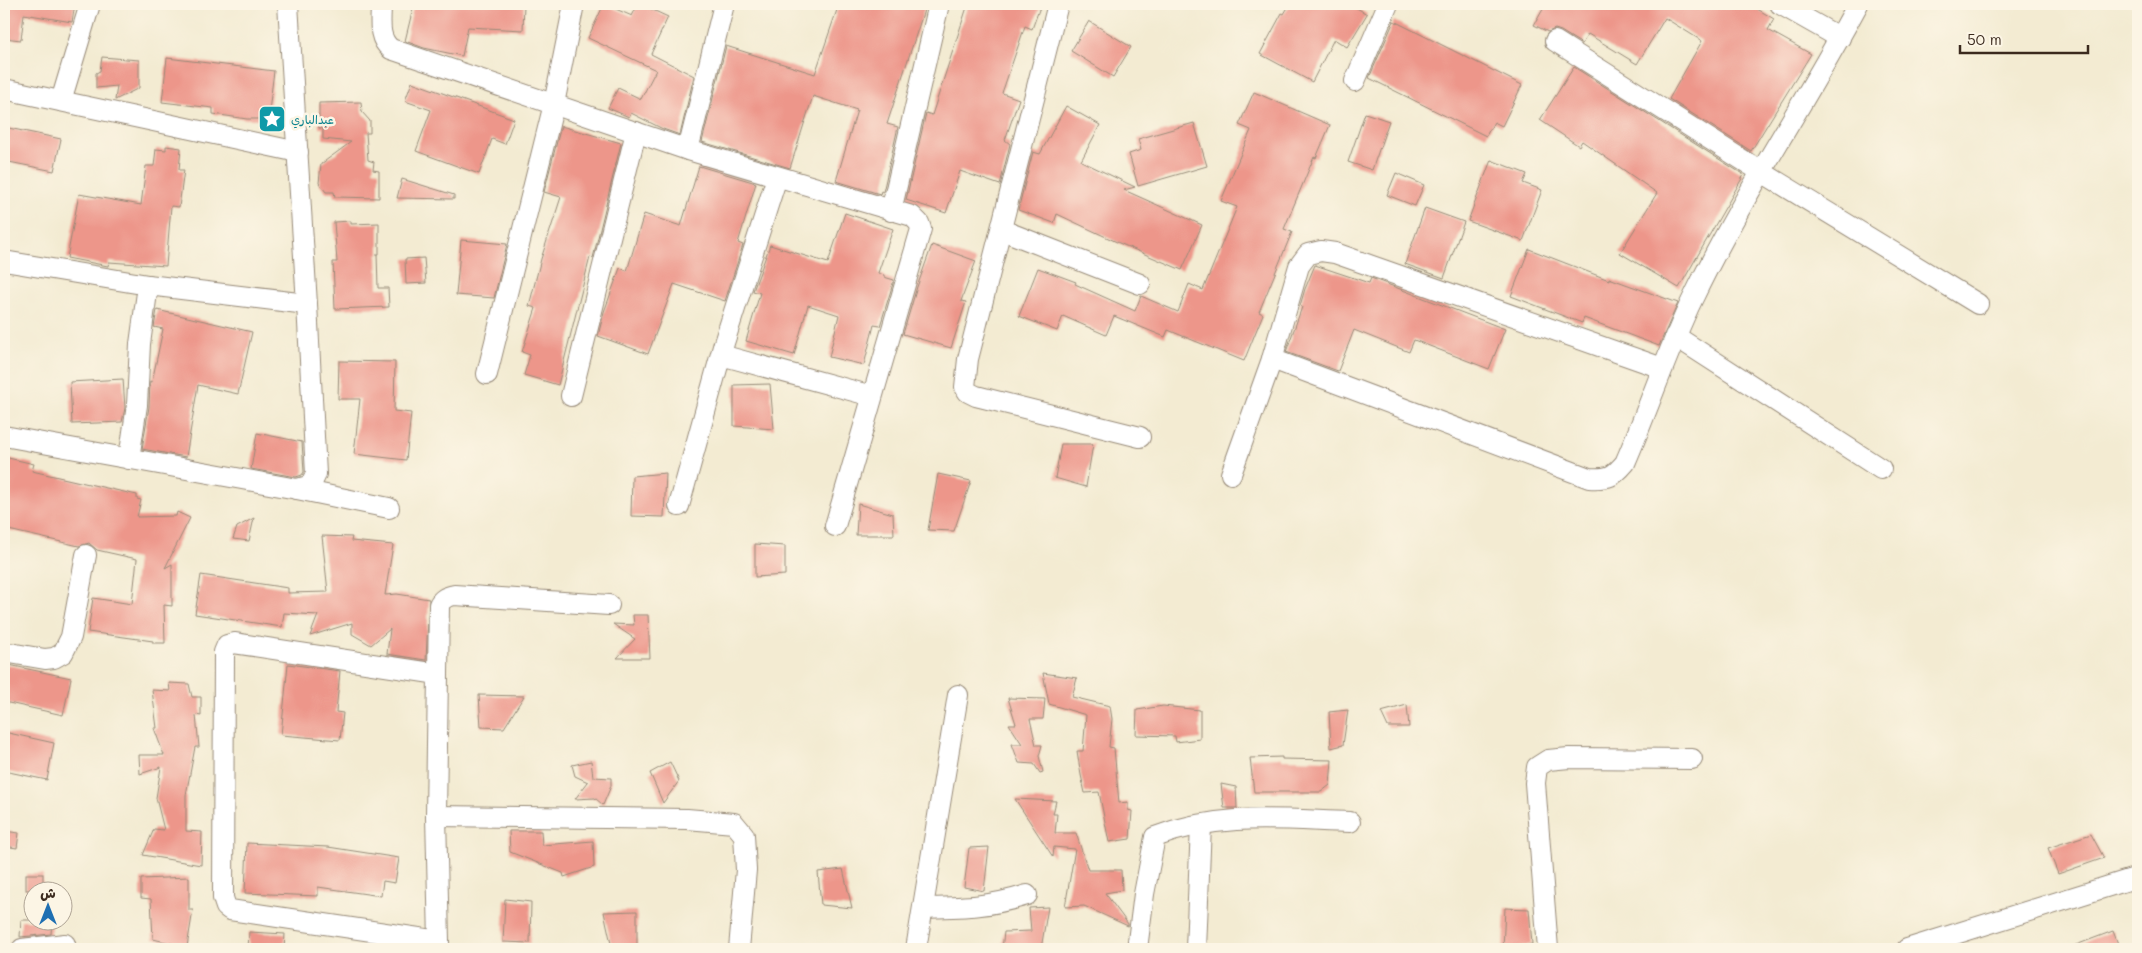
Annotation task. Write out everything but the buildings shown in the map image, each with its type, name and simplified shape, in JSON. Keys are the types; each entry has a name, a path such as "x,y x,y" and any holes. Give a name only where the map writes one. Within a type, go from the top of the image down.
{"street":[{"path":"61,101 90,4"},
{"path":"288,4 316,474 311,486 297,489"},
{"path":"381,4 381,34 384,44 391,49 688,150 912,216 919,223 920,229 835,526"},
{"path":"487,374 554,104 574,4"},
{"path":"688,150 724,4"},
{"path":"891,211 939,4"},
{"path":"1058,4 965,376 965,386 968,392 983,398 1140,437"},
{"path":"1355,81 1388,4"},
{"path":"1780,4 1840,38"},
{"path":"1272,359 1590,478 1602,479 1614,475 1625,463 1675,336 1696,290 1760,172 1840,38 1858,4"},
{"path":"1555,42 1760,172 1978,304"},
{"path":"4,89 298,152"},
{"path":"571,396 636,132"},
{"path":"679,506 721,356 777,177"},
{"path":"1002,230 1140,284"},
{"path":"1231,474 1272,359 1299,266 1308,254 1321,251 1335,254 1662,368"},
{"path":"4,261 148,285 307,304"},
{"path":"129,459 137,405 140,344 148,285"},
{"path":"1675,336 1881,468"},
{"path":"721,356 872,396"},
{"path":"4,436 297,489 388,508"},
{"path":"4,652 45,659 54,658 63,653 71,637 86,555"},
{"path":"438,674 234,643 226,646 224,652 223,898 226,907 230,910 439,945 436,816 439,605 441,600 454,595 609,605"},
{"path":"916,949 958,695"},
{"path":"1548,949 1535,783 1537,767 1548,760 1569,758 1692,759"},
{"path":"436,816 687,819 734,824 744,835 746,870 739,949"},
{"path":"1137,949 1154,837 1178,828 1231,819 1350,822"},
{"path":"1196,949 1201,825"},
{"path":"1907,949 2138,877"},
{"path":"923,908 998,904 1027,895"},
{"path":"22,949 64,944"}],"place":[{"name":"عبدالباري","path":"272,119"}]}
